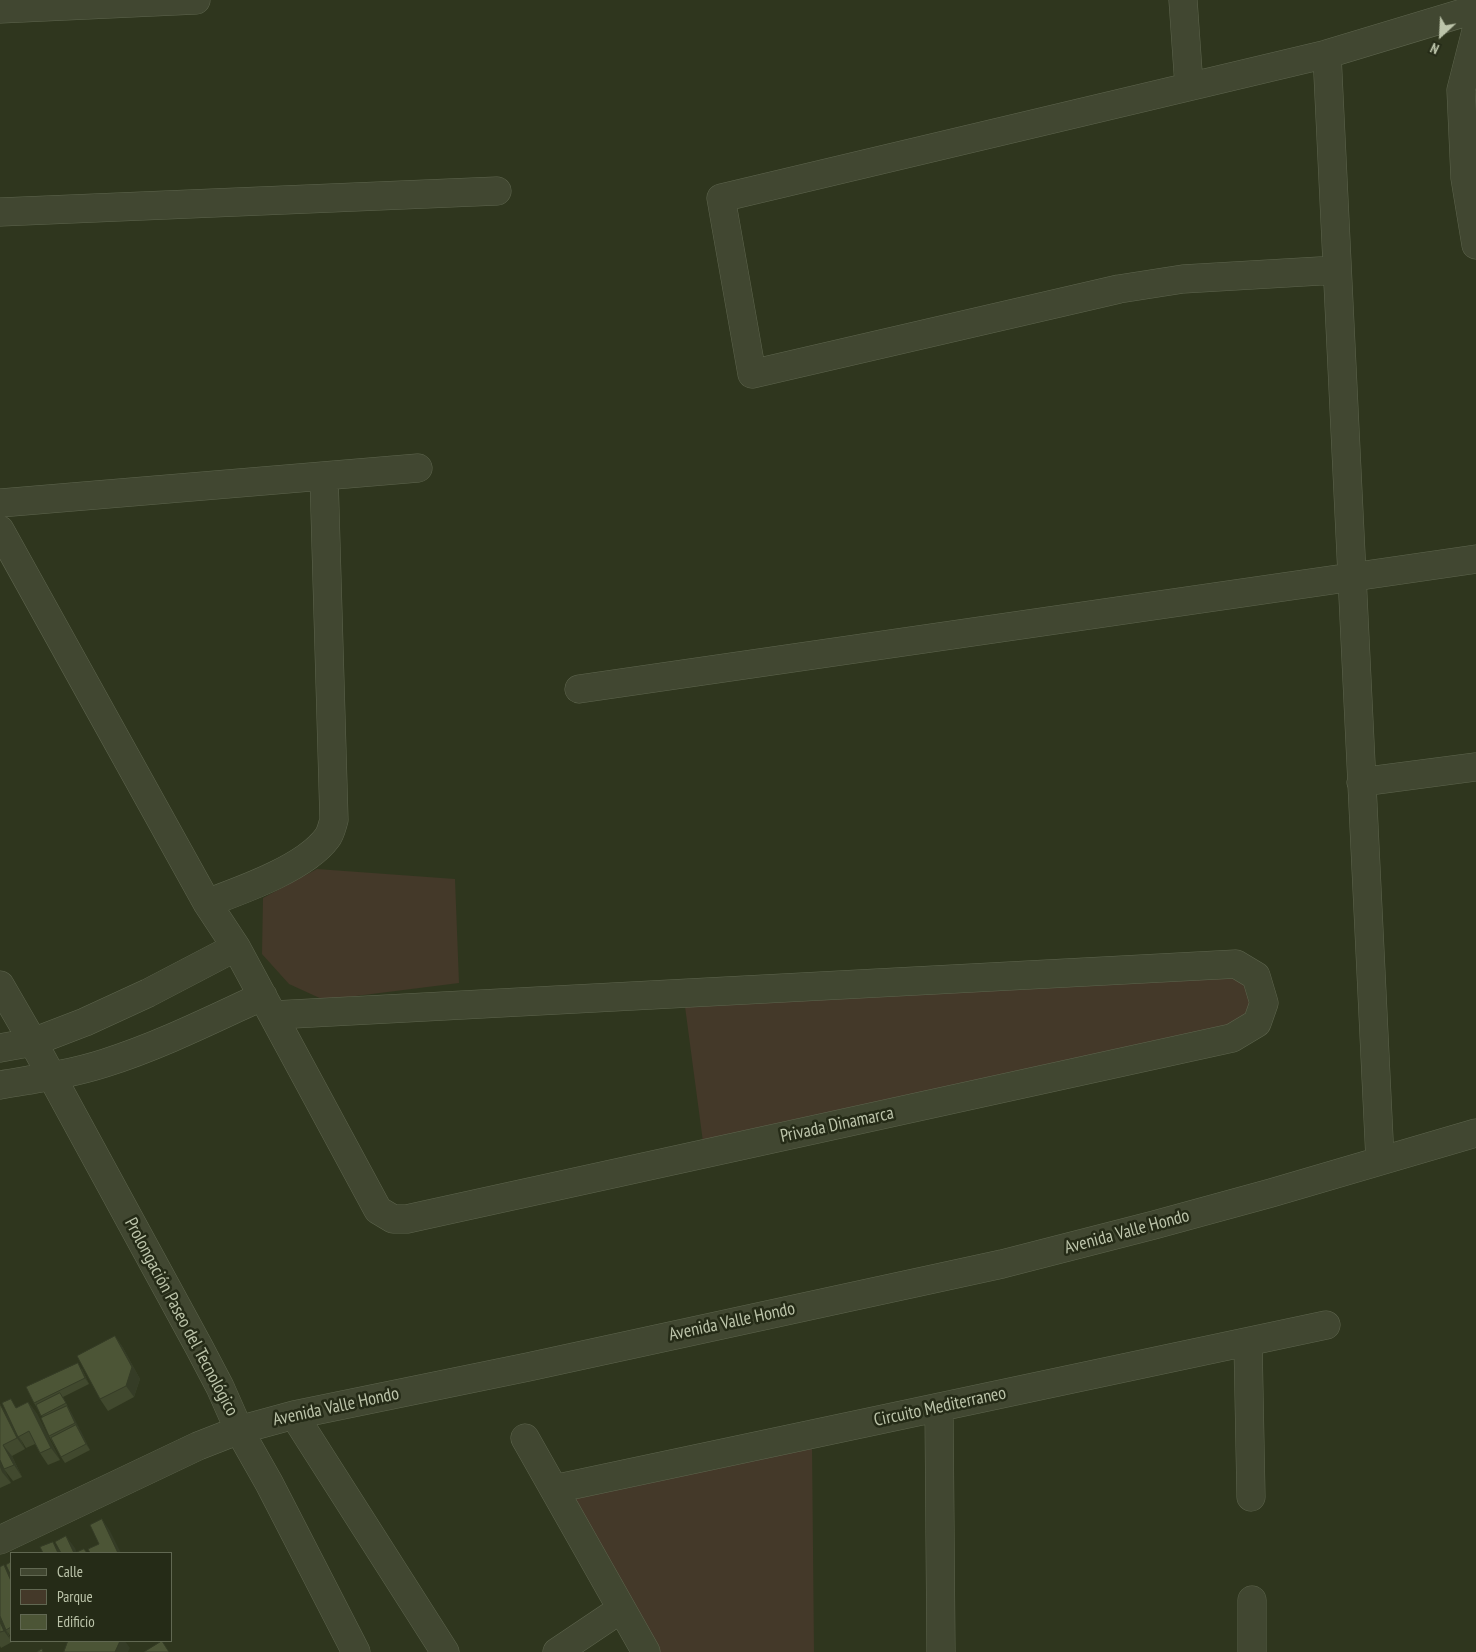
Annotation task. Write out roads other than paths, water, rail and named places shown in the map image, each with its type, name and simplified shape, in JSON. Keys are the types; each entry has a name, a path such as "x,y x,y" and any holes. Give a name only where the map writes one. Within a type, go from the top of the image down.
{"street":[{"path":"0,10 71,3 196,0"},
{"path":"1184,0 1189,86"},
{"path":"1337,270 1183,279 1120,288 752,374 721,198 1327,54 1476,9"},
{"path":"1476,31 1461,90 1465,178 1476,245"},
{"path":"1327,54 1380,1160"},
{"path":"0,212 497,191"},
{"path":"0,503 418,468"},
{"path":"207,903 260,883 300,861 328,837 334,820 324,476"},
{"path":"0,530 207,903 236,947 268,1006 104,1064 0,1085"},
{"path":"580,689 1476,559"},
{"path":"1362,782 1476,767"},
{"path":"0,1048 33,1042 85,1022 148,993 236,947"},
{"name":"Privada Dinamarca","path":"1236,964 1256,976 1264,1003 1257,1022 1232,1038 406,1219 393,1219 378,1210 268,1006 1236,964"},
{"name":"Prolongación Paseo del Tecnológico","path":"0,985 52,1076 200,1347 239,1430 269,1483 356,1652"},
{"name":"Avenida Valle Hondo","path":"0,1540 198,1446 239,1430 294,1415 528,1367 1002,1264 1244,1200 1476,1133"},
{"name":"Circuito Mediterraneo","path":"554,1489 1326,1325"},
{"path":"1248,1342 1251,1497"},
{"path":"939,1408 941,1652"},
{"path":"294,1415 445,1652"},
{"path":"525,1438 621,1608 637,1649"},
{"path":"1252,1600 1252,1652"},
{"path":"557,1652 621,1608"}]}
